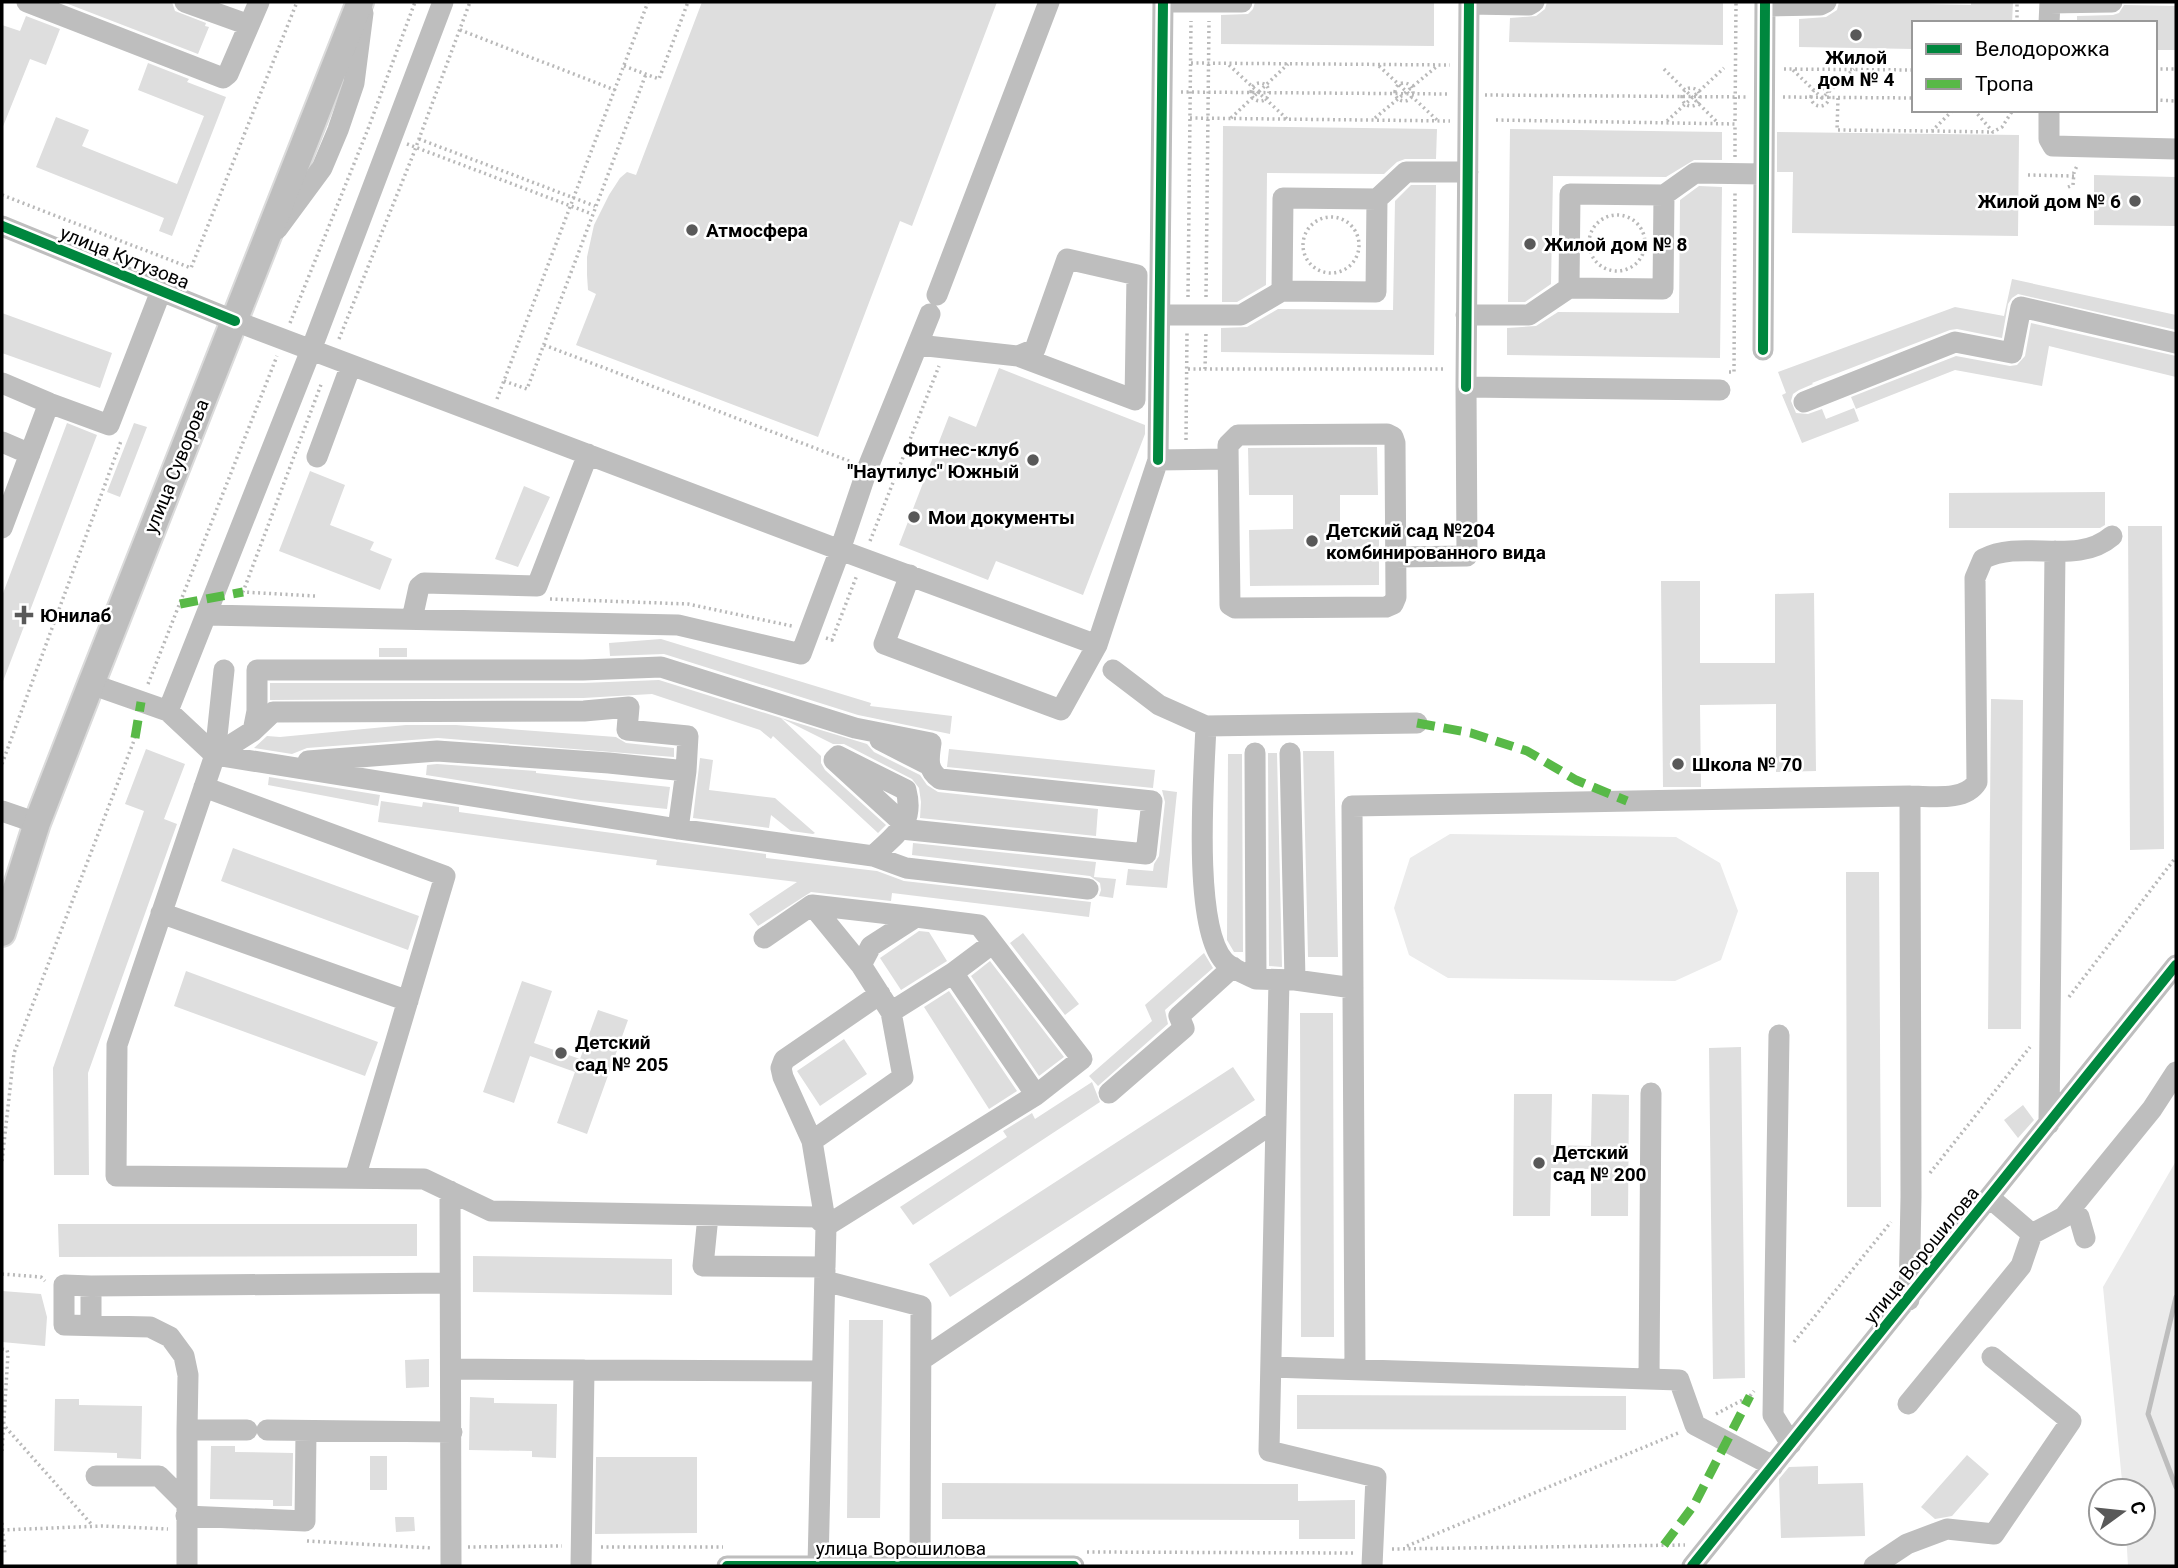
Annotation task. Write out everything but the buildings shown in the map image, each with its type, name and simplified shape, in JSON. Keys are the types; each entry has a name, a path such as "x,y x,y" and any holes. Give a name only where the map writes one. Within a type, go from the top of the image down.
{"main road":[{"name":"улица Суворова","path":"2,933 37,823 183,447 362,2"}],"street":[{"path":"27,2 220,78 228,74 259,2"},
{"path":"185,2 249,25"},
{"path":"317,457 331,357 391,138 443,2"},
{"path":"206,615 678,625 801,654 869,467 934,305 1049,2"},
{"path":"910,575 884,644 1060,710 1097,645 1158,460 1163,2 1242,2"},
{"path":"1395,556 1468,556 1466,315 1469,3 1530,5 1534,2"},
{"path":"1763,350 1765,4 1820,5 1826,2"},
{"path":"2050,9 2112,2"},
{"path":"2049,112 2049,139 2053,146 2176,149"},
{"path":"1282,291 1283,198 1377,199 1406,172 1468,172"},
{"path":"1569,288 1570,194 1664,195 1695,173 1764,174"},
{"path":"1466,315 1529,315 1569,288 1663,289 1664,195"},
{"path":"1160,315 1241,315 1282,291 1376,292 1377,199"},
{"name":"улица Кутузова","path":"2,226 235,321 1097,645"},
{"path":"918,345 1018,356 1135,400 1136,275 1067,259 1035,349 1018,356"},
{"path":"2,383 109,425 161,291"},
{"path":"1804,402 1955,342 2012,353 2021,307 2176,343"},
{"path":"168,711 206,615 331,357"},
{"path":"1466,387 1720,381"},
{"path":"2,528 50,403"},
{"path":"1238,435 1393,437 1396,597 1393,604 1386,607 1235,608 1230,605 1228,459 1228,445 1238,435"},
{"path":"2,442 30,454"},
{"path":"412,620 419,587 424,583 537,586 588,454"},
{"path":"1158,460 1228,459"},
{"path":"1355,1370 1352,806 1962,795 1977,782 1975,578 1983,559 2000,552 2085,550 2101,545 2112,536"},
{"path":"2049,1124 2055,551"},
{"path":"253,731 257,711 257,670 583,670 661,667 855,728 931,743 929,765 932,774 940,779 1152,801 1146,854 903,827 873,856"},
{"path":"224,670 215,755 117,1045 116,1176 424,1179 491,1211 816,1217 826,1226"},
{"path":"1113,670 1159,705 1206,726 1418,723"},
{"path":"91,684 168,711 215,755 678,830 873,856 906,868 1088,889"},
{"path":"215,755 253,731 273,712 584,711 629,708 627,730 688,736 678,830"},
{"path":"1206,726 1202,872 1210,928 1217,951 1225,962 1256,979 1353,988"},
{"path":"274,764 437,751 686,771"},
{"path":"1255,753 1256,979"},
{"path":"1290,753 1287,980 1276,1121 1269,1451 1376,1477 1372,1566"},
{"path":"204,787 444,876 355,1178"},
{"path":"1909,1300 1910,796"},
{"path":"2,811 37,823"},
{"path":"812,905 861,965 886,1003 903,1077 813,1141"},
{"path":"764,938 812,905 979,925 1082,1059 1036,1095 826,1226"},
{"path":"162,913 408,1001"},
{"path":"861,965 871,946 916,917"},
{"path":"818,1565 826,1226 813,1141 781,1068 784,1060 886,1003 953,972 993,943"},
{"name":"улица Ворошилова","path":"1692,1566 1909,1300 2176,965"},
{"path":"1109,1093 1184,1028 1179,1016 1233,967"},
{"path":"953,972 1036,1095"},
{"path":"1779,1035 1773,1416 1791,1444"},
{"path":"1908,1404 2021,1266 2032,1234 2064,1217 2152,1109 2176,1072"},
{"path":"1649,1379 1651,1093"},
{"path":"921,1360 1276,1121"},
{"path":"450,1191 453,1432 451,1566"},
{"path":"1990,1198 2032,1234"},
{"path":"2071,1209 2079,1217 2085,1238"},
{"path":"708,1216 703,1266 825,1274 921,1306 920,1565"},
{"path":"187,1566 187,1375 184,1356 170,1337 150,1327 64,1325 64,1285 450,1283"},
{"path":"1874,1566 1908,1544 1947,1529 1994,1534 2071,1421 1993,1357"},
{"path":"1271,1367 1679,1380 1695,1425 1773,1466"},
{"path":"451,1369 822,1371"},
{"path":"581,1566 584,1370"},
{"path":"187,1430 453,1432"},
{"path":"96,1476 159,1476 186,1510 305,1521 306,1431"},
{"name":"улица Ворошилова","path":"727,1566 1074,1566"}],"path":[{"path":"2,195 191,268 298,2"},
{"path":"325,596 243,592 331,357 416,148 470,2"},
{"path":"490,418 648,2"},
{"path":"624,66 659,79 688,2"},
{"path":"1720,381 1734,372 1736,2"},
{"path":"2017,2 2017,21"},
{"path":"1192,3 1190,118 1197,315 1205,369"},
{"path":"1185,460 1187,369 1197,315 1208,118 1210,3"},
{"path":"459,30 615,90"},
{"path":"1191,63 1450,65"},
{"path":"1228,63 1287,119"},
{"path":"1231,118 1252,95 1288,64"},
{"path":"1377,65 1407,92"},
{"path":"1395,92 1399,99 1405,101 1437,65"},
{"path":"1666,123 1724,68"},
{"path":"1664,69 1718,123"},
{"path":"1784,69 1912,70"},
{"path":"1791,69 1822,97"},
{"path":"1258,92 1822,97 1828,95 1854,69"},
{"path":"2157,69 2176,69"},
{"path":"504,382 527,389 646,74"},
{"path":"1252,87 1258,83 1266,85"},
{"path":"1395,92 1399,85 1406,83 1437,121"},
{"path":"1162,92 1252,95 1260,101 1265,99 1268,93 1266,85"},
{"path":"1252,87 1252,95"},
{"path":"1685,90 1693,88 1700,97 1698,103 1692,106 1685,104"},
{"path":"1814,90 1822,89 1828,95 1838,98 1912,98"},
{"path":"1685,90 1682,97 1685,104"},
{"path":"1814,90 1811,97 1815,105 1826,104 1828,95"},
{"path":"1374,120 1407,92"},
{"path":"1838,98 1837,130 1993,132 2003,128 2012,112"},
{"path":"2157,100 2176,101"},
{"path":"1932,131 1951,112"},
{"path":"1976,112 1993,132"},
{"path":"1190,118 1450,121"},
{"path":"1496,120 1735,124"},
{"path":"391,138 592,214"},
{"path":"419,139 595,206"},
{"path":"2028,175 2074,176"},
{"path":"1622,215 1639,224 1646,242 1640,261 1623,271 1614,271 1597,263 1589,247 1592,230 1597,222 1605,217 1622,215"},
{"path":"1337,217 1353,226 1360,244 1354,263 1347,270 1328,274 1311,265 1303,250 1306,232 1312,225 1319,219 1337,217"},
{"path":"544,345 869,467"},
{"path":"542,599 688,604 809,632 832,640 946,348"},
{"path":"1187,369 1448,369"},
{"path":"2,764 122,440"},
{"path":"2,1161 14,1053 135,738"},
{"path":"2,1273 41,1277 47,1286"},
{"path":"2,1349 7,1350 8,1354 2,1451"},
{"path":"3,1424 94,1526"},
{"path":"2,1523 5,1554"}],"shaded area":[{"path":"1450,834 1676,837 1720,863 1738,911 1721,960 1675,981 1448,978 1409,955 1394,908 1410,858"},
{"path":"2176,1161 2176,1566 2128,1566 2127,1547 2157,1547 2157,1477 2122,1477 2103,1287"}],"waterway":[{"path":"2176,1297 2148,1414 2176,1487"}],"marked path":[{"path":"180,604 243,592"},
{"path":"135,738 141,702"},
{"path":"1417,723 1471,733 1527,751 1576,780 1627,801"},
{"path":"1664,1545 1694,1505 1750,1396"}],"cycle path":[{"path":"1158,460 1163,2"},
{"path":"1466,387 1469,2"},
{"path":"1763,350 1765,2"},
{"path":"2,226 235,321"},
{"path":"1692,1566 2176,965"},
{"path":"727,1566 1074,1566"}],"place":[{"name":"Жилой дом № 4","path":"1856,35"},
{"name":"Жилой дом № 6","path":"2135,201"},
{"name":"Атмосфера","path":"692,230"},
{"name":"Жилой дом № 8","path":"1530,244"},
{"name":"Фитнес-клуб \"Наутилус\" Южный","path":"1033,460"},
{"name":"Мои документы","path":"914,517"},
{"name":"Детский сад №204 комбинированного вида","path":"1312,541"},
{"name":"Юнилаб","path":"24,615"},
{"name":"Школа № 70","path":"1678,764"},
{"name":"Детский сад № 205","path":"561,1053"},
{"name":"Детский сад № 200","path":"1539,1163"}]}
